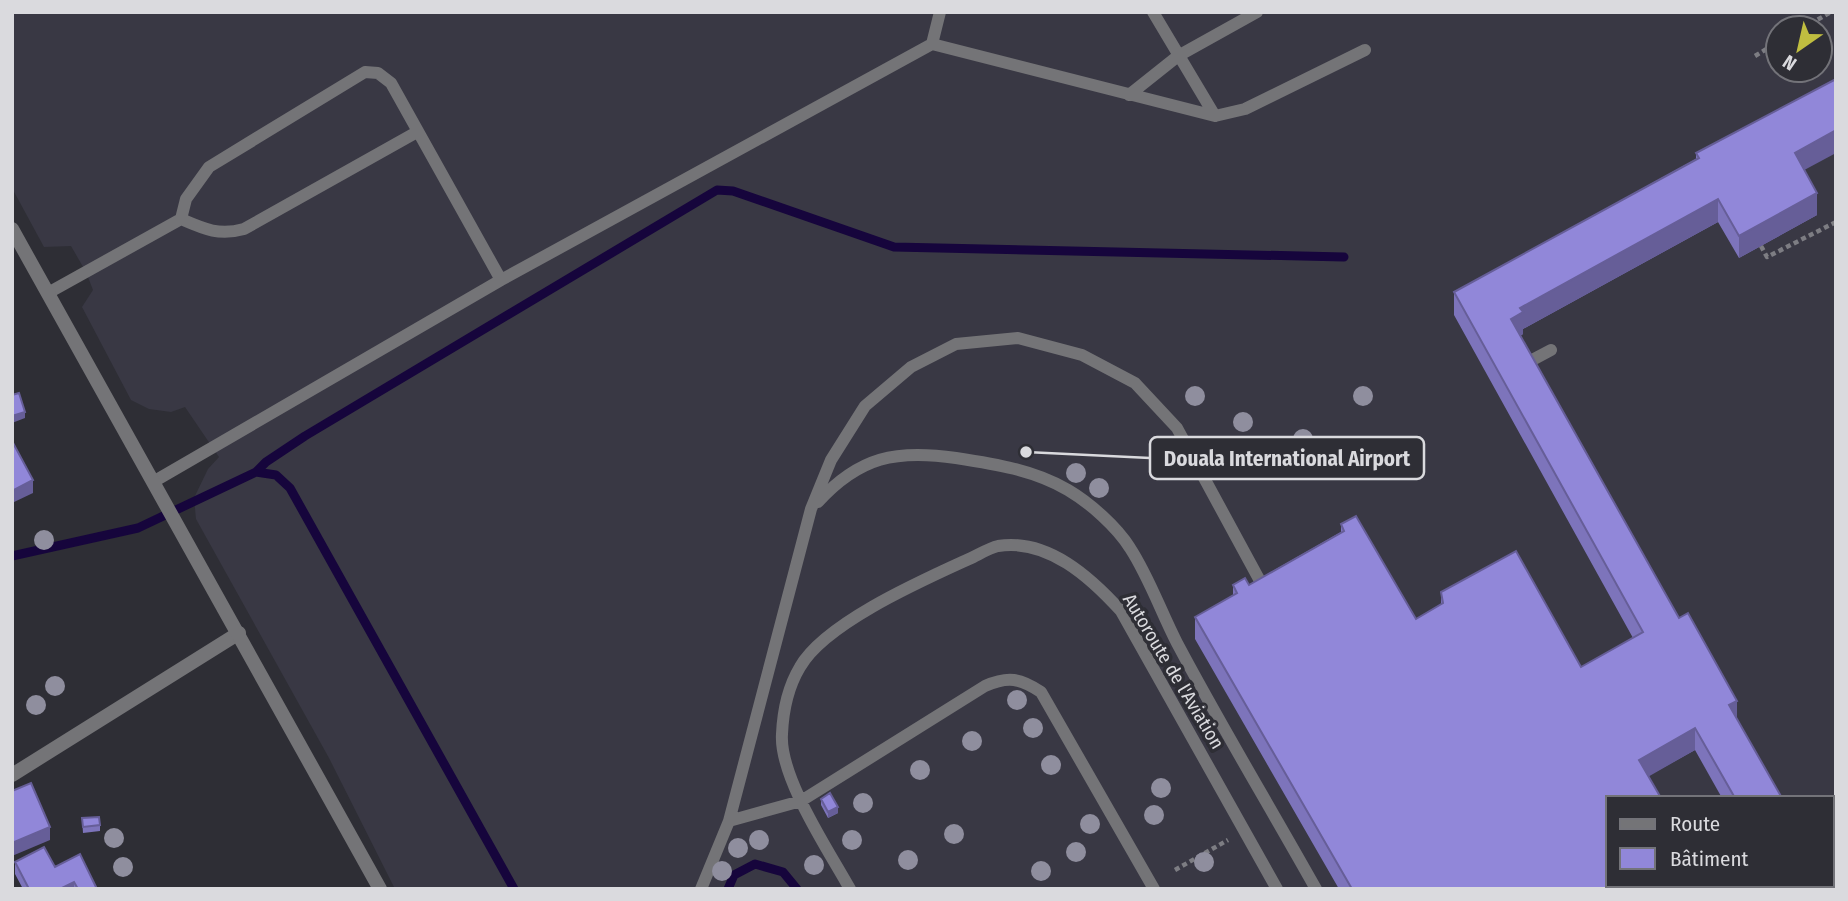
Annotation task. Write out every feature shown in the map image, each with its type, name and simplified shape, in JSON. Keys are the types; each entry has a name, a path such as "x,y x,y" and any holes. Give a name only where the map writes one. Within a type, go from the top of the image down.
{"street":[{"path":"12,229 380,889"},
{"path":"12,775 239,634"}],"lane":[{"path":"932,44 940,12"},
{"path":"1153,12 1215,116"},
{"path":"1129,95 1178,56 1257,12"},
{"path":"153,482 501,280 932,44 1215,116 1245,109 1365,50"},
{"path":"48,293 181,219 186,199 209,167 365,72 378,74 391,83 501,280"},
{"path":"181,219 208,231 227,234 244,229 417,131"},
{"path":"701,889 729,821 811,509 831,460 865,406 911,368 956,344 1018,338 1082,355 1135,383 1177,428 1269,599"},
{"path":"1521,366 1551,350"},
{"path":"811,509 838,480 859,466 888,458 928,454 1012,467 1068,490 1106,520 1130,547 1177,643 1316,889"},
{"name":"Autoroute de l'Aviation","path":"850,889 801,801 782,737 787,699 800,666 825,640 876,605 998,547 1027,548 1052,555 1090,578 1121,611 1277,889"},
{"path":"729,821 801,801 985,685 1006,677 1025,681 1041,692 1154,889"}],"path":[{"path":"1755,56 1764,51"},
{"path":"1761,246 1767,257 1836,222"}],"shaded area":[{"path":"12,12 1836,12 1836,889 395,889 329,758 196,519 194,498 208,469 219,457 185,407 171,412 149,409 131,400 82,307 93,290 71,246 44,247 12,188"}],"building":[{"path":"1836,79 1836,130 1795,153 1817,193 1739,236 1718,199 1520,308 1523,312 1511,319 1679,618 1688,613 1737,701 1729,705 1781,796 1734,796 1695,728 1639,760 1660,796 1606,796 1606,887 1713,889 1352,889 1195,617 1237,593 1233,585 1245,578 1249,585 1344,531 1341,524 1356,516 1416,619 1443,603 1441,592 1516,551 1581,667 1643,632 1454,292 1699,158 1696,153 1827,84 1834,84"},
{"path":"19,393 25,412 12,416 12,395"},
{"path":"12,441 33,480 12,491"},
{"path":"31,783 50,827 12,843 12,791"},
{"path":"830,793 838,807 828,812 821,799"},
{"path":"99,817 100,825 83,827 82,818"},
{"path":"44,847 55,867 80,854 96,887 78,889 74,882 60,889 29,889 15,862"},
{"path":"1786,887 1833,889 1787,889"}],"waterway":[{"path":"12,556 138,528 256,472 266,462 305,436 717,190 733,191 894,247 1344,257"},
{"path":"256,472 276,475 290,488 514,889"},
{"path":"728,889 734,875 755,864 783,872 797,889"}],"place":[{"name":"Douala International Airport","path":"1026,452"}]}
